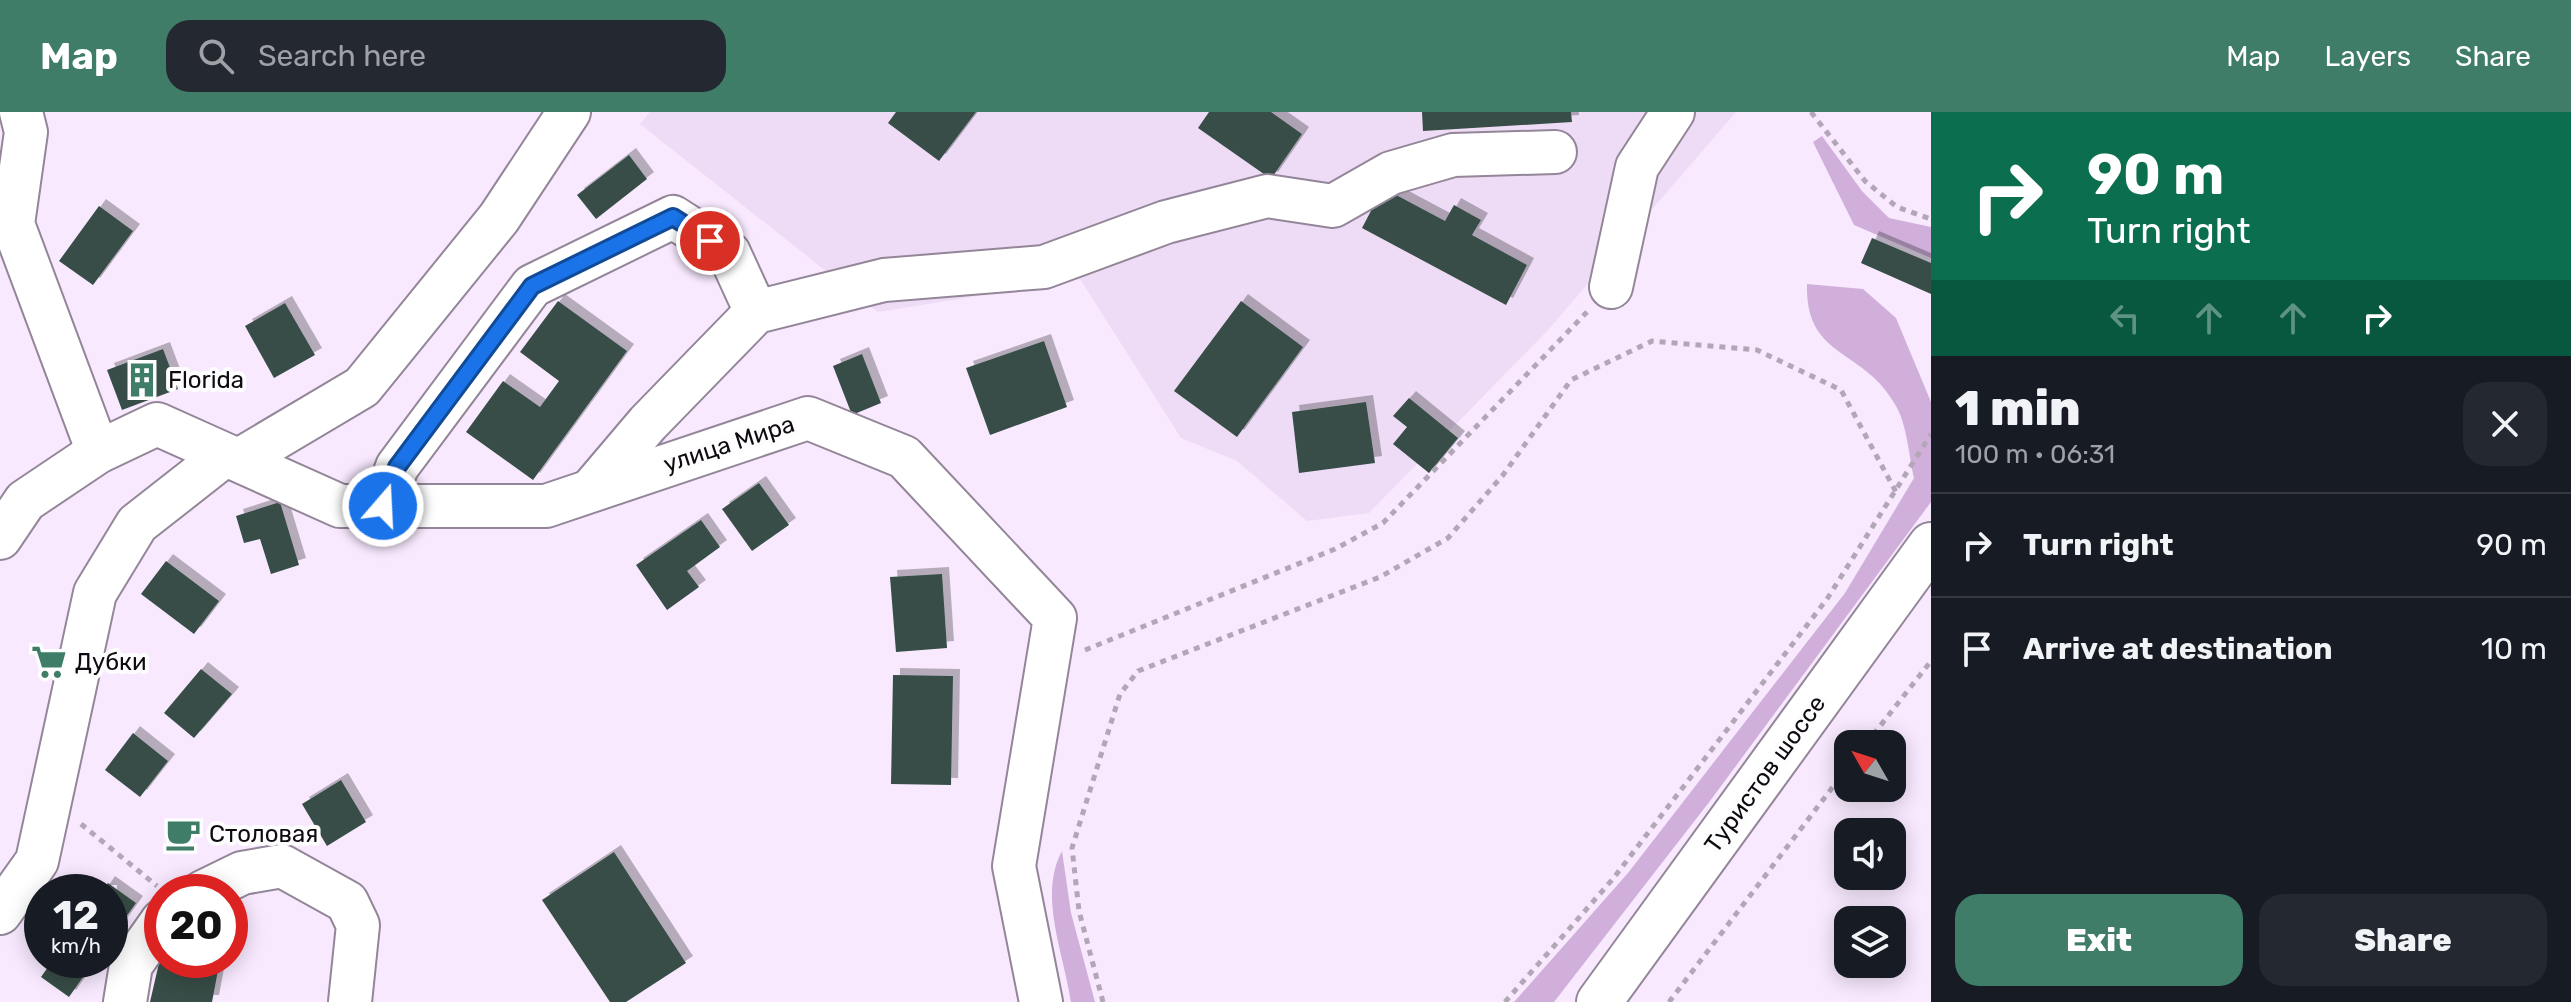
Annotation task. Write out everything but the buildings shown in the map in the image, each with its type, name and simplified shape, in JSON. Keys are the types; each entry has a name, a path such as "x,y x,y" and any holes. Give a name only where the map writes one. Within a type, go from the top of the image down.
{"main road":[{"name":"Туристов шоссе","path":"1599,1002 1931,545"}],"street":[{"path":"21,112 26,132 13,224 98,452"},
{"path":"0,913 37,861 95,593 137,524 232,458 362,387 499,218 569,112"},
{"path":"1611,287 1637,167 1673,112"},
{"path":"591,490 648,423 756,312 884,280 1044,267 1166,222 1267,196 1333,206 1391,173 1453,155 1555,152"},
{"path":"383,506 397,467 532,286 673,217 729,253 756,312"},
{"name":"улица Мира","path":"0,538 25,501 98,452 157,424 340,506 546,506 808,418 904,457 1055,618 1014,866 1041,1002"},
{"path":"240,874 282,866 347,902 358,925 350,1002"},
{"path":"125,1002 131,965 144,947"}],"path":[{"path":"1811,112 1865,181 1897,207 1931,219"},
{"path":"1047,665 1335,549 1383,523 1611,287"},
{"path":"1103,1002 1079,911 1072,848 1120,694 1129,682 1138,671 1380,577 1448,538 1503,475 1571,380 1652,341 1757,350 1841,390 1896,492"},
{"path":"1505,1002 1612,880 1690,782 1827,599 1931,434"},
{"path":"1877,730 1931,661"},
{"path":"1669,1002 1834,785"},
{"path":"49,798 144,875"}],"shaded area":[{"path":"650,112 1736,112 1548,330 1369,513 1307,521 1237,461 1181,438 1080,279 878,312 640,124"},
{"path":"1822,136 1862,191 1889,218 1931,227 1931,258 1854,225 1813,142"},
{"path":"1807,284 1863,289 1896,318 1931,402 1931,502 1710,801 1554,1002 1514,1002 1628,873 1845,593 1914,478 1905,431 1896,406 1883,387 1826,340 1816,327 1809,309"},
{"path":"1062,851 1071,913 1095,1002 1071,1002 1052,905 1055,868"}],"place":[{"name":"Florida","path":"142,380"},
{"name":"Дубки","path":"49,662"},
{"name":"Столовая","path":"183,834"}],"route":[{"path":"383,506 397,467 532,286 673,217 710,241"}]}
